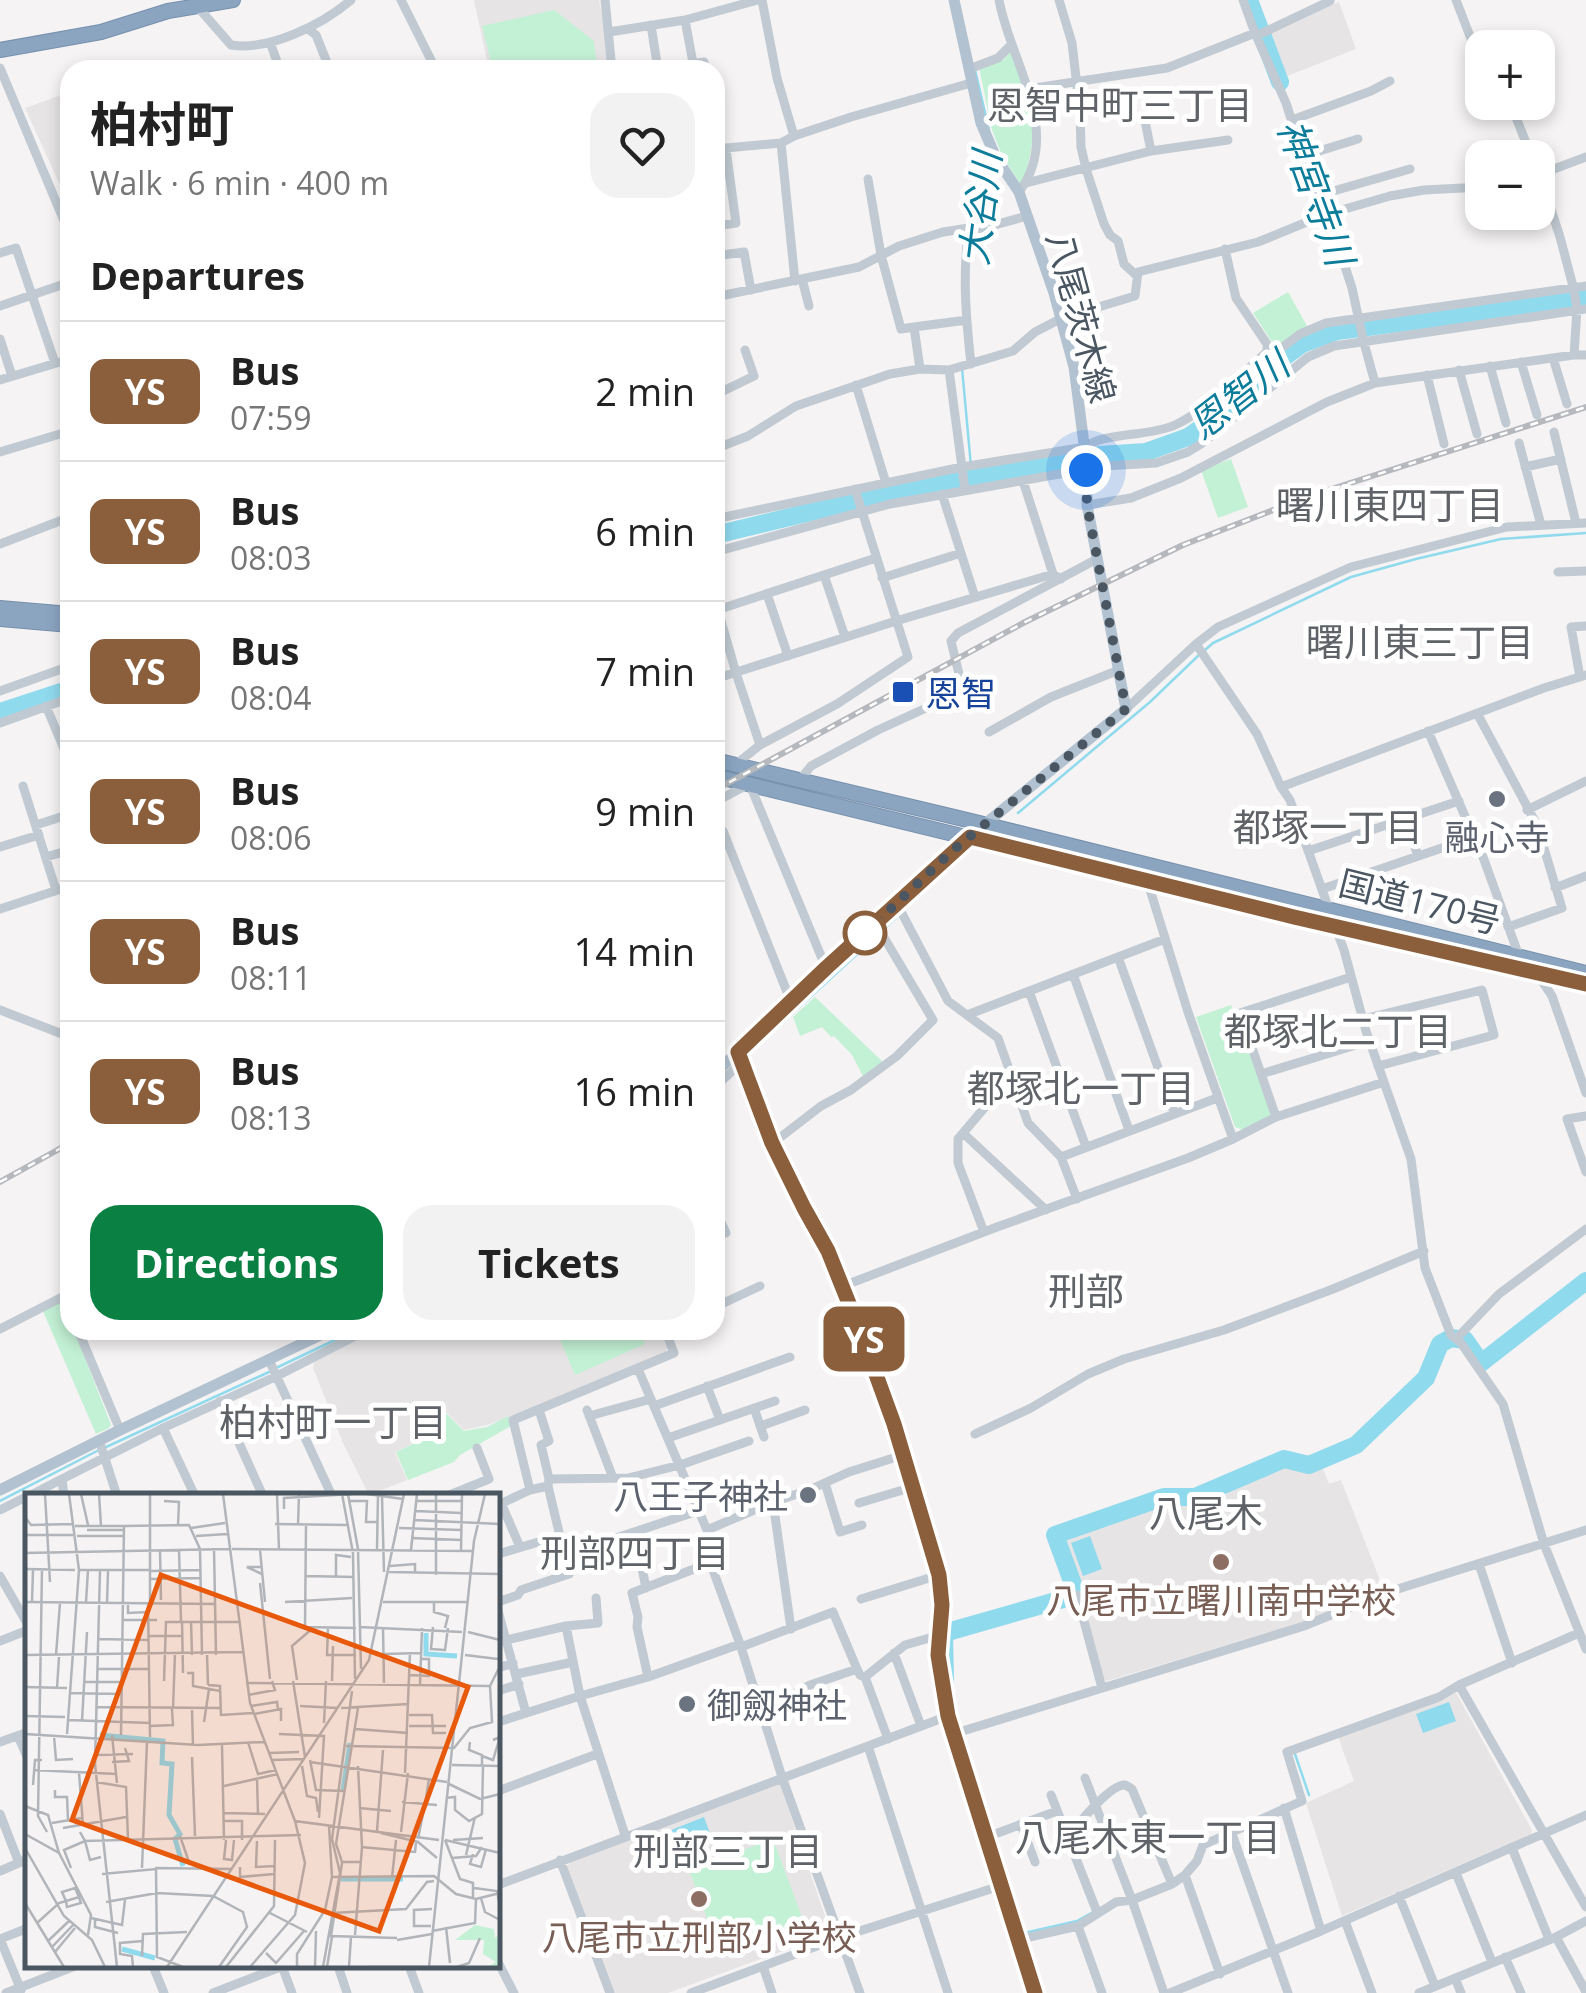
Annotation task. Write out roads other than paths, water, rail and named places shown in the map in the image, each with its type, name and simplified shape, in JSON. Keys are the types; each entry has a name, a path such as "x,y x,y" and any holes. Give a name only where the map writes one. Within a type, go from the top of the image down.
{"highway":[{"path":"0,50 101,32 168,11 233,0"},
{"path":"0,608 60,613"},
{"path":"0,619 60,623"},
{"name":"国道170号","path":"725,763 796,788 1027,853 1586,984"},
{"name":"国道170号","path":"725,780 796,788 985,825 1586,973"}],"main road":[{"name":"八尾茨木線","path":"954,0 981,123 996,158 1023,187 1027,216 1062,318 1074,367 1087,469 1087,505 1126,709"},
{"path":"725,1067 740,1057 826,968 970,837 1126,709"},
{"path":"740,1057 772,1143 843,1286 914,1487 942,1590 938,1655 948,1716 1035,1993"},
{"path":"0,1490 102,1449 120,1430 274,1368 316,1340"}],"street":[{"path":"196,5 232,45 244,47 308,29 351,0"},
{"path":"401,0 431,60"},
{"path":"604,0 611,60"},
{"path":"609,32 685,20 760,0 794,136"},
{"path":"999,0 1038,130 1035,157 1023,187"},
{"path":"1073,0 1060,2 1072,43 1081,148 1104,224 1118,241 1124,264 1137,276"},
{"path":"1243,0 1338,248 1375,384"},
{"path":"1456,0 1468,30"},
{"path":"1028,89 1167,68 1330,2"},
{"path":"685,20 691,60"},
{"path":"651,25 657,60"},
{"path":"308,29 316,35 326,60"},
{"path":"270,42 276,60"},
{"path":"725,149 782,143 970,76 1012,45"},
{"path":"0,68 60,211"},
{"path":"1292,120 1390,81"},
{"path":"1145,121 1151,152"},
{"path":"1303,156 1358,139"},
{"path":"1023,187 1151,152 1228,140"},
{"path":"782,143 798,280 809,306"},
{"path":"1555,167 1586,157"},
{"path":"725,169 736,223 725,225"},
{"path":"1316,196 1410,169"},
{"path":"868,179 901,329 966,320"},
{"path":"725,445 748,436 796,406 856,385 920,369 949,370 1013,351 1035,332 1062,318 1134,296 1138,272 1258,242 1324,215 1390,196 1465,188"},
{"path":"725,294 859,267 899,246 943,232 980,229 1027,216"},
{"path":"1087,505 1131,498 1181,478 1327,402 1375,384 1459,370 1582,357 1580,309 1555,222"},
{"path":"969,228 965,256 971,364"},
{"path":"0,253 16,248 55,363"},
{"path":"1190,417 1267,352 1267,344 1236,298 1225,249"},
{"path":"725,255 744,252 750,290"},
{"path":"0,306 60,286"},
{"path":"725,517 886,482 1085,448 1094,440 1151,433 1202,414 1300,334 1326,324 1586,286"},
{"path":"725,549 860,510 965,488 1105,466 1156,463 1201,444 1308,357 1334,346 1580,309"},
{"path":"914,327 920,369"},
{"path":"0,339 12,376"},
{"path":"725,390 754,376 745,350"},
{"path":"1552,358 1566,404"},
{"path":"0,380 60,362"},
{"path":"1521,362 1537,415"},
{"path":"1490,366 1506,423"},
{"path":"949,370 965,488"},
{"path":"1459,370 1477,434"},
{"path":"1426,375 1444,444"},
{"path":"856,385 886,482"},
{"path":"1126,709 1218,627 1351,567 1495,530 1581,523 1554,432"},
{"path":"0,452 60,433"},
{"path":"1519,443 1540,525"},
{"path":"1525,467 1561,458"},
{"path":"1023,480 1057,576"},
{"path":"735,766 760,745 837,704 908,657 854,489"},
{"path":"942,494 975,597"},
{"path":"0,544 60,521"},
{"path":"882,578 961,553"},
{"path":"725,603 767,594 876,558"},
{"path":"796,788 811,766 960,692 950,641 958,633 1057,576 1096,559"},
{"path":"1558,572 1586,571"},
{"path":"824,574 845,637"},
{"path":"725,676 975,597 1057,576"},
{"path":"767,594 788,656"},
{"path":"1281,786 1583,676 1571,627 1586,626"},
{"path":"725,636 760,745"},
{"path":"1196,644 1257,734 1290,800 1330,909 1369,1041 1411,1159 1425,1268 1451,1335 1503,1404 1544,1544 1586,1649"},
{"path":"0,691 60,670"},
{"path":"989,732 1051,697 1119,670"},
{"path":"0,723 60,701"},
{"path":"46,706 60,739"},
{"path":"1476,713 1537,825 1562,908 1508,927"},
{"path":"1428,731 1479,846 1519,957"},
{"path":"1527,810 1586,781"},
{"path":"725,797 748,785 826,968"},
{"path":"23,786 56,890"},
{"path":"1308,851 1459,802"},
{"path":"0,847 60,819"},
{"path":"1405,819 1418,856"},
{"path":"725,837 791,1002"},
{"path":"1322,888 1474,837"},
{"path":"46,858 60,853"},
{"path":"1555,888 1586,876"},
{"path":"1146,880 1234,1140"},
{"path":"0,908 60,889"},
{"path":"897,904 948,1001 998,1038 1028,1123 1061,1157 1077,1200"},
{"path":"772,1143 820,1106 851,1090 898,1056 933,1020 876,924"},
{"path":"967,1016 1165,939"},
{"path":"1118,957 1174,1112"},
{"path":"1536,972 1552,996 1586,1094"},
{"path":"1073,974 1129,1130"},
{"path":"1276,1117 1240,1013 1351,976"},
{"path":"1363,1020 1482,990 1494,1036 1378,1066"},
{"path":"1029,991 1086,1147"},
{"path":"0,1010 60,1033"},
{"path":"1262,1074 1369,1041"},
{"path":"725,1076 740,1057"},
{"path":"843,1286 1234,1140 1276,1117 1384,1082"},
{"path":"984,1232 958,1164 958,1139 996,1094 1015,1087"},
{"path":"1061,1157 1217,1098"},
{"path":"1586,1116 1566,1119 1586,1172"},
{"path":"963,1132 1046,1210"},
{"path":"1456,1339 1499,1294 1586,1229"},
{"path":"975,1434 1124,1359 1224,1330 1424,1251"},
{"path":"725,1302 760,1286"},
{"path":"0,1329 60,1298"},
{"path":"82,1340 120,1430"},
{"path":"34,1493 62,1479 102,1449 163,1428 220,1401 274,1368 343,1340"},
{"path":"530,1490 513,1420 674,1353 669,1340"},
{"path":"614,1478 588,1413 652,1403 790,1357"},
{"path":"274,1368 331,1493"},
{"path":"638,1369 707,1530 712,1570 860,1993"},
{"path":"708,1386 720,1420"},
{"path":"220,1401 261,1493"},
{"path":"668,1438 775,1401"},
{"path":"754,1408 763,1431 804,1410"},
{"path":"500,1601 569,1574 541,1445 549,1440 538,1410"},
{"path":"163,1428 194,1493"},
{"path":"500,1504 548,1483 628,1478 748,1442"},
{"path":"454,1493 489,1479 476,1448"},
{"path":"102,1449 116,1493"},
{"path":"707,1530 903,1454"},
{"path":"62,1479 64,1493"},
{"path":"825,1483 840,1532 862,1526"},
{"path":"859,1504 914,1487"},
{"path":"0,1510 25,1498"},
{"path":"773,1502 791,1629"},
{"path":"500,1506 520,1547"},
{"path":"564,1555 698,1510"},
{"path":"953,1734 1304,1626 1385,1592 1586,1530"},
{"path":"635,1533 646,1588"},
{"path":"500,1553 559,1536"},
{"path":"648,1677 632,1593 712,1562"},
{"path":"1479,1564 1512,1662"},
{"path":"860,1599 939,1575"},
{"path":"0,1576 25,1622"},
{"path":"1076,1595 1102,1688"},
{"path":"526,1713 502,1640 598,1623 596,1598"},
{"path":"500,1721 648,1677 833,1612 888,1738"},
{"path":"566,1626 580,1696 626,1836"},
{"path":"0,1642 25,1630"},
{"path":"762,1713 810,1686 861,1673 915,1640 940,1634"},
{"path":"1016,1940 1078,1926 1116,1902 1172,1884 1198,1861 1203,1845 1302,1801 1287,1752 1439,1697 1579,1634"},
{"path":"894,1653 921,1726"},
{"path":"500,1669 516,1674 573,1662"},
{"path":"500,1689 516,1674"},
{"path":"1460,1686 1586,1907"},
{"path":"500,1883 948,1716"},
{"path":"0,1742 23,1734"},
{"path":"868,1746 948,1993"},
{"path":"500,1789 598,1754"},
{"path":"1085,1778 1167,1993 1220,1974 1586,1815"},
{"path":"1068,1838 1081,1818 1119,1786 1128,1785 1172,1884"},
{"path":"1051,1795 1098,1912"},
{"path":"1284,1808 1321,1931"},
{"path":"984,1838 1057,1811"},
{"path":"0,1814 23,1861 0,1870"},
{"path":"1021,1824 1035,1862"},
{"path":"1231,1831 1288,1993"},
{"path":"1512,1848 1552,1938 1586,1992"},
{"path":"560,1860 610,1993"},
{"path":"1456,1872 1492,1962"},
{"path":"1185,1875 1220,1974"},
{"path":"692,1993 841,1937 1000,1886"},
{"path":"1399,1896 1435,1986"},
{"path":"1345,1920 1372,1993"},
{"path":"1419,1993 1586,1922"},
{"path":"1078,1926 1102,1993"},
{"path":"20,1990 0,1939 25,1929"},
{"path":"1505,1957 1521,1993"},
{"path":"500,1966 514,1993"},
{"path":"763,1966 772,1993"},
{"path":"6,1993 70,1968"},
{"path":"155,1968 164,1993"},
{"path":"213,1993 238,1988 278,1968"},
{"path":"283,1968 292,1993"},
{"path":"339,1968 348,1993"},
{"path":"410,1968 419,1993"},
{"path":"1455,1978 1461,1993"}],"water":[{"path":"1090,1536 1102,1569 1083,1576 1071,1543"},
{"path":"1449,1702 1456,1721 1423,1733 1416,1714"},
{"path":"704,1817 711,1836 678,1849 671,1830"}],"waterway":[{"name":"神宮寺川","path":"1249,0 1280,82"},
{"name":"大谷川","path":"975,70 989,130"},
{"name":"神宮寺川","path":"1305,148 1331,223"},
{"name":"大谷川","path":"976,223 989,158"},
{"name":"恩智川","path":"725,533 972,477 1099,455 1146,452 1188,437 1226,410 1267,370 1302,344 1337,331 1586,299"},
{"name":"大谷川","path":"962,368 972,477"},
{"path":"1205,650 1351,577 1501,539 1586,533"},
{"path":"1018,813 1150,702 1199,655"},
{"name":"恩智川","path":"0,712 60,692"},
{"path":"903,911 953,864"},
{"path":"885,928 897,917"},
{"path":"745,1057 879,934"},
{"path":"945,1680 944,1633 1077,1595 1055,1535 1164,1497 1195,1497 1284,1459 1309,1465 1356,1445 1426,1378 1440,1344 1451,1338 1465,1340 1481,1363 1586,1281"},
{"path":"276,1368 335,1340"},
{"path":"104,1448 269,1372"},
{"path":"0,1501 97,1451"},
{"path":"1295,1754 1309,1795"},
{"path":"1020,1934 1077,1921 1093,1912"}],"railway":[{"path":"725,785 1025,622 1183,545 1307,497 1586,407"},
{"path":"0,1182 60,1149"}],"place":[{"name":"恩智","path":"903,692"},
{"name":"融心寺","path":"1497,799"},
{"name":"八王子神社","path":"808,1495"},
{"name":"八尾市立曙川南中学校","path":"1221,1562"},
{"name":"御劔神社","path":"687,1704"},
{"name":"八尾市立刑部小学校","path":"699,1899"}],"district":[{"name":"恩智中町三丁目","path":"1120,104"},
{"name":"曙川東四丁目","path":"1390,504"},
{"name":"曙川東三丁目","path":"1420,641"},
{"name":"都塚一丁目","path":"1328,826"},
{"name":"都塚北二丁目","path":"1338,1030"},
{"name":"都塚北一丁目","path":"1081,1087"},
{"name":"刑部","path":"1086,1290"},
{"name":"柏村町一丁目","path":"333,1421"},
{"name":"八尾木","path":"1206,1512"},
{"name":"刑部四丁目","path":"635,1552"},
{"name":"八尾木東一丁目","path":"1148,1836"},
{"name":"刑部三丁目","path":"728,1850"}]}
